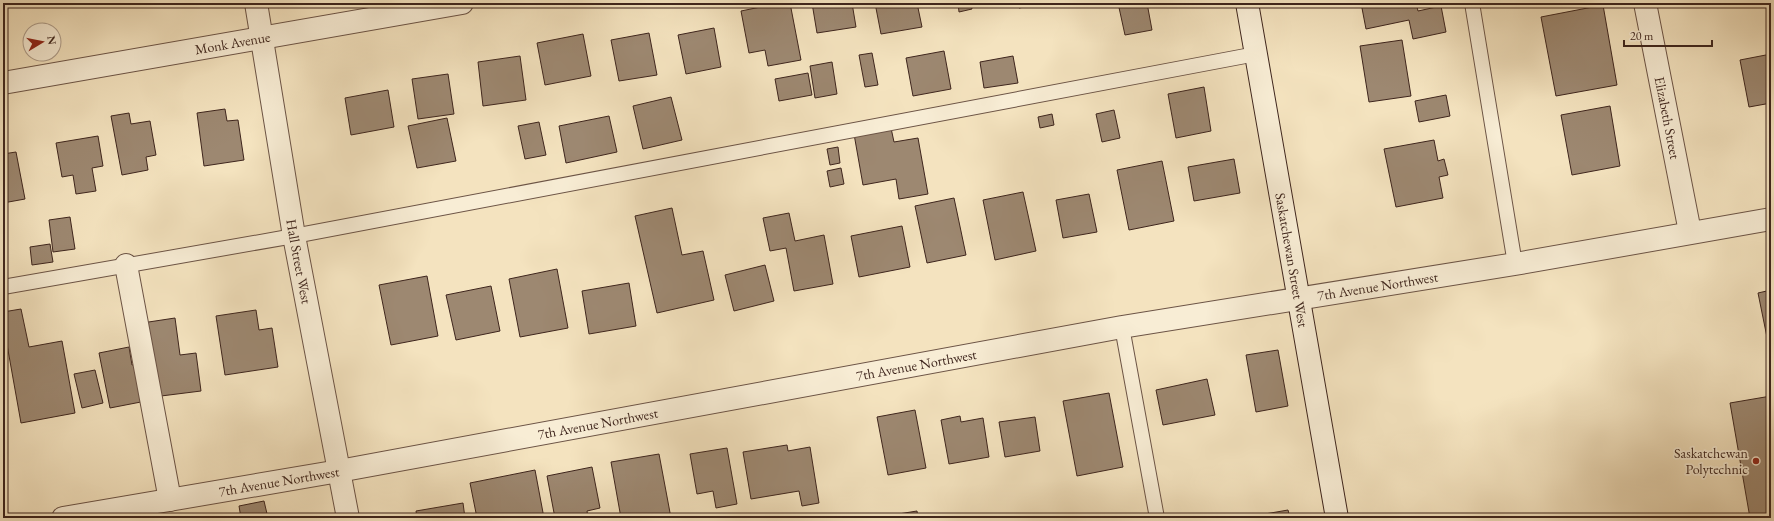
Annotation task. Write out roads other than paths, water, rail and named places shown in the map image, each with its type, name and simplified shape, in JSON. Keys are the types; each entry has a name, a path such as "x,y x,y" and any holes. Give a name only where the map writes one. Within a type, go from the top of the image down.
{"street":[{"name":"Hall Street West","path":"256,3 263,38 294,236 348,518"},
{"name":"Monk Avenue","path":"3,83 462,3"},
{"name":"Saskatchewan Street West","path":"1247,3 1300,299 1337,518"},
{"name":"Elizabeth Street","path":"1645,3 1690,232"},
{"name":"7th Avenue Northwest","path":"63,518 339,471 1122,327 1515,264 1690,232 1771,219"},
{"path":"126,265 170,500"}],"lane":[{"path":"1472,3 1515,264"},
{"path":"3,287 294,236 1256,54"},
{"path":"1122,327 1157,518"}],"place":[{"name":"Saskatchewan Polytechnic","path":"1756,461"}]}
